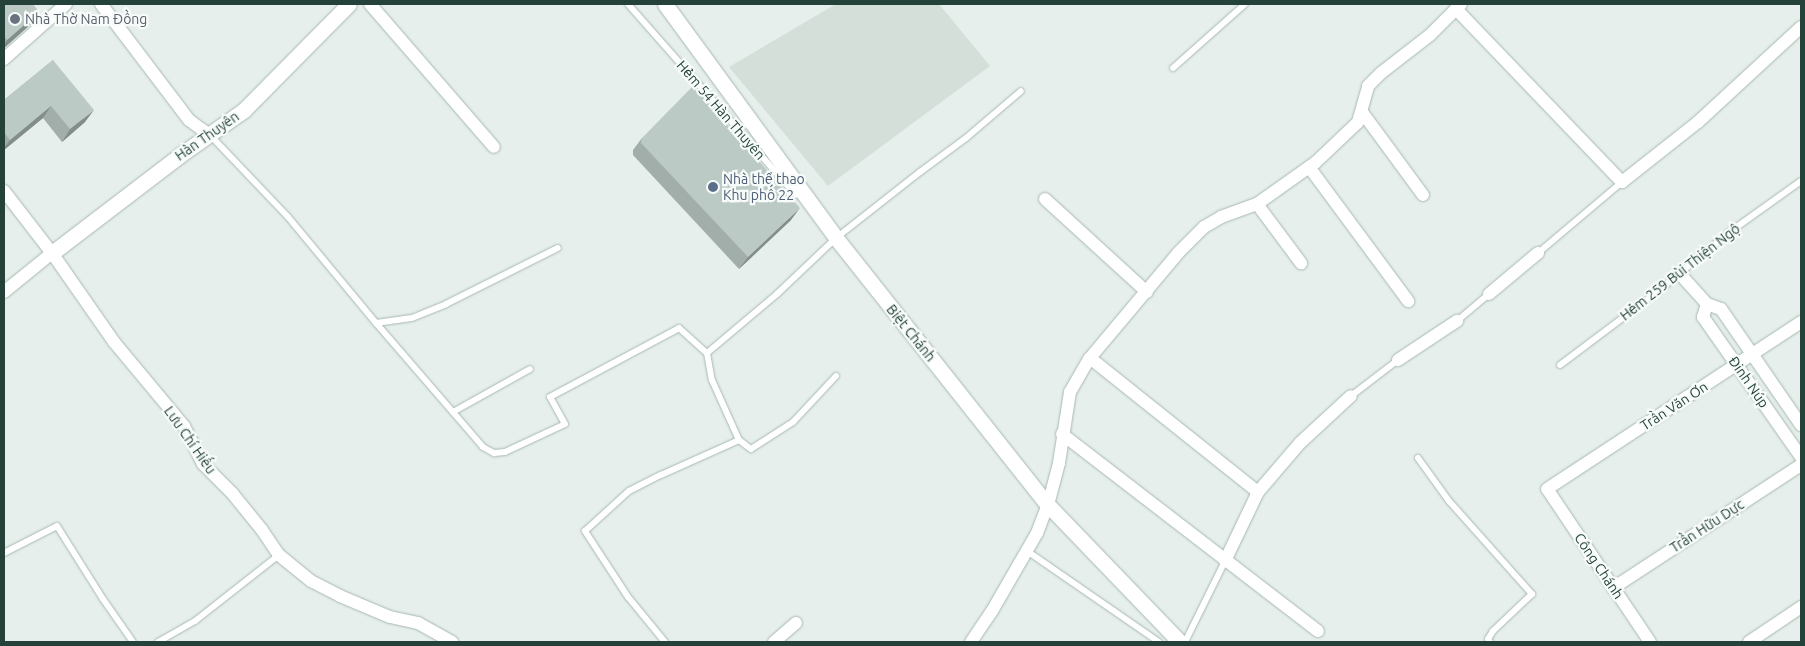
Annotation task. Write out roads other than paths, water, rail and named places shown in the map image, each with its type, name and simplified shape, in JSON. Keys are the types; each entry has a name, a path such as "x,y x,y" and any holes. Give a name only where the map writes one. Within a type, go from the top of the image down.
{"street":[{"path":"4,59 66,4"},
{"path":"101,4 189,120 210,135"},
{"name":"Hàn Thuyên","path":"52,253 244,110 349,4"},
{"path":"370,4 494,147"},
{"name":"Biệt Chánh","path":"665,4 836,238 1048,505 1180,642"},
{"path":"971,642 992,611 1037,533 1048,505 1059,463 1070,392 1090,358 1179,252 1204,227 1221,217 1257,204 1309,167 1358,122 1368,86 1381,73 1430,36 1458,6 1622,182 1698,122 1801,27"},
{"path":"1362,112 1423,195"},
{"path":"1309,167 1408,302"},
{"name":"Lưu Chí Hiếu","path":"4,191 52,253 114,342 184,426 203,464 232,493 262,530 279,555 311,581 340,596 390,617 418,623 452,642"},
{"path":"1045,200 1147,292"},
{"path":"1257,204 1301,263"},
{"path":"4,292 52,253"},
{"path":"1489,294 1538,253"},
{"name":"Đinh Núp","path":"1680,274 1707,304 1721,309 1801,425"},
{"name":"Đinh Núp","path":"1707,304 1703,317 1801,458"},
{"path":"1398,360 1457,321"},
{"name":"Trần Văn Ơn","path":"1547,489 1801,322"},
{"path":"1090,358 1258,492"},
{"path":"1225,561 1258,492 1300,443 1351,396"},
{"path":"1062,434 1318,631"},
{"name":"Trần Hữu Dực","path":"1614,588 1801,465"},
{"name":"Công Chánh","path":"1547,489 1650,642"},
{"path":"1749,642 1801,607"},
{"path":"774,642 796,623"}],"lane":[{"name":"Hẻm 54 Hàn Thuyên","path":"628,4 836,238"},
{"path":"1173,68 1245,4"},
{"path":"707,353 777,294 836,238 966,138 1020,91"},
{"path":"210,135 288,217 453,412 484,447 494,453 505,452 565,424 550,397 679,328 707,353 712,380 739,440 751,449 793,422 836,376"},
{"name":"Hẻm 259 Bùi Thiện Ngộ","path":"1560,365 1680,274 1731,231 1801,181"},
{"path":"1538,253 1622,182"},
{"path":"376,323 412,318 446,304 558,248"},
{"path":"1457,321 1489,294"},
{"path":"1351,396 1398,360"},
{"path":"453,412 530,369"},
{"path":"664,642 628,597 586,531 629,491 739,440"},
{"path":"1418,458 1449,501 1532,594 1493,631 1488,639 1490,642"},
{"path":"4,553 57,526 102,599 133,642"},
{"path":"1027,551 1159,642"},
{"path":"158,642 195,621 279,555"},
{"path":"1185,642 1225,561"}],"place":[{"name":"Nhà Thờ Nam Đồng","path":"15,19"},
{"name":"Nhà thể thao Khu phố 22","path":"713,187"}]}
